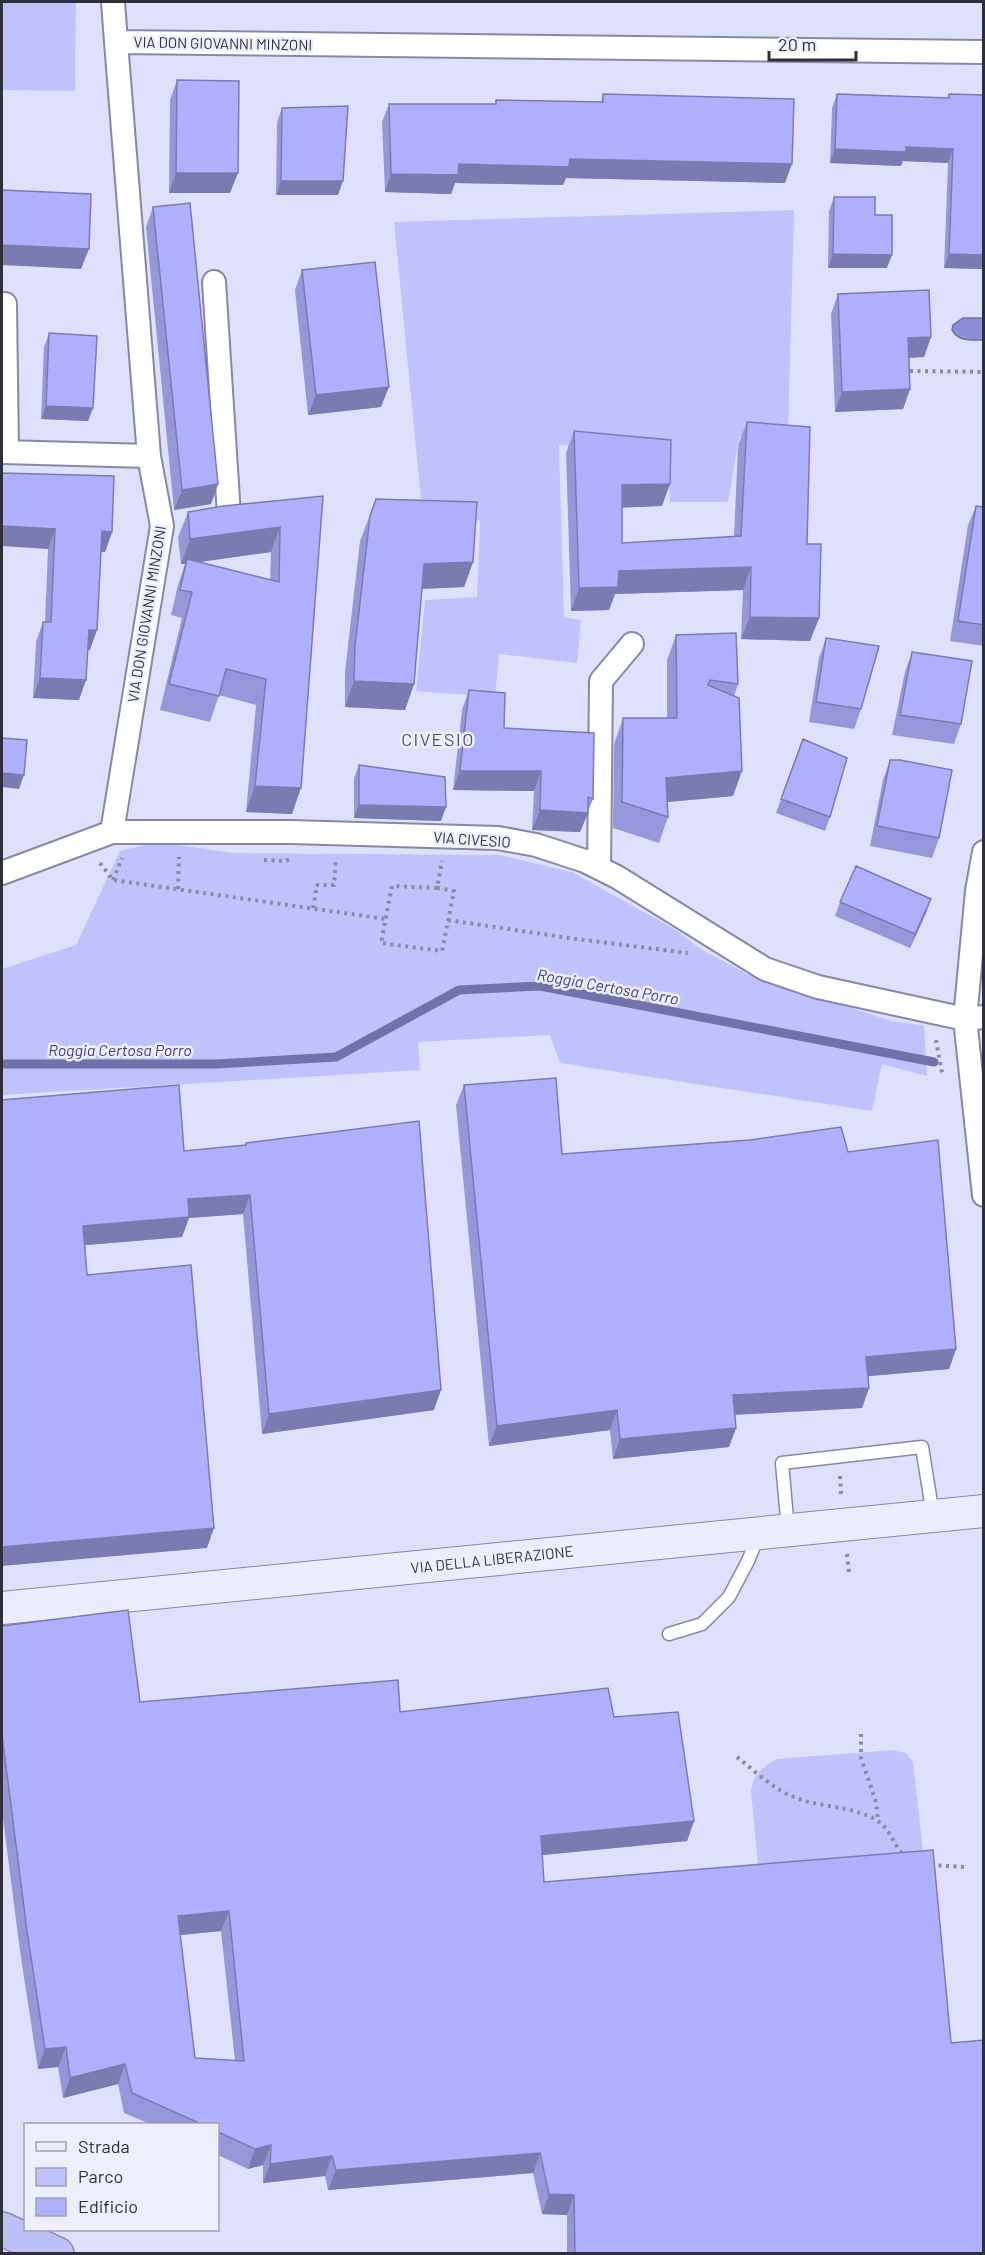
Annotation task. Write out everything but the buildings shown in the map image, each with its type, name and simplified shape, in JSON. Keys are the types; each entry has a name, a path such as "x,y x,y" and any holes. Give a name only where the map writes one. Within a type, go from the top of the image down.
{"highway":[{"path":"2,2229 57,2253"}],"street":[{"path":"113,2 116,42"},
{"name":"VIA DON GIOVANNI MINZONI","path":"112,832 162,526 149,456 116,42 984,52"},
{"path":"207,519 240,514 214,282"},
{"path":"5,304 4,452 149,456"},
{"path":"162,526 184,523"},
{"path":"599,868 601,681 632,644"},
{"name":"VIA CIVESIO","path":"2,873 112,832 281,832 498,838 536,845 585,861 617,877 765,969 818,987 974,1018"},
{"path":"984,852 974,1018 984,1195"},
{"name":"VIA DELLA LIBERAZIONE","path":"2,1608 984,1511"}],"lane":[{"path":"669,1634 702,1624 729,1597 748,1562 774,1532 782,1463 922,1447 934,1516"}],"path":[{"path":"910,370 984,372"},
{"path":"437,888 446,837"},
{"path":"113,880 124,854"},
{"path":"314,909 317,885 334,885 336,854"},
{"path":"263,860 286,861 294,856"},
{"path":"98,860 113,880 386,919"},
{"path":"392,886 437,888 454,891 442,951 381,943 392,886"},
{"path":"448,920 697,954 688,947"},
{"path":"928,1035 936,1040 944,1080"},
{"path":"861,1734 861,1758 876,1802 878,1821"},
{"path":"737,1757 778,1788 796,1798 859,1812 878,1821 885,1826 895,1845 906,1858"},
{"path":"922,1865 966,1867"}],"green space":[{"path":"2,2 76,2 75,91 2,90"},
{"path":"794,210 788,434 739,437 728,502 670,502 667,454 559,445 564,617 581,620 577,663 499,654 495,697 416,691 425,600 477,597 480,521 421,499 394,222"},
{"path":"158,842 233,853 500,855 572,872 676,930 699,948 747,974 892,1021 924,1026 927,1076 882,1064 872,1111 560,1063 550,1035 418,1042 420,1070 2,1095 2,969 76,945 120,851"},
{"path":"892,1750 906,1753 913,1762 924,1860 759,1877 751,1791 754,1780 763,1768 777,1759"}],"shaded area":[{"path":"963,318 983,318 983,340 966,340 955,334 952,330 953,325"}],"waterway":[{"name":"Roggia Certosa Porro","path":"2,1064 216,1064 336,1057 459,990 540,986 934,1062"}],"district":[{"name":"CIVESIO","path":"438,739"}]}
